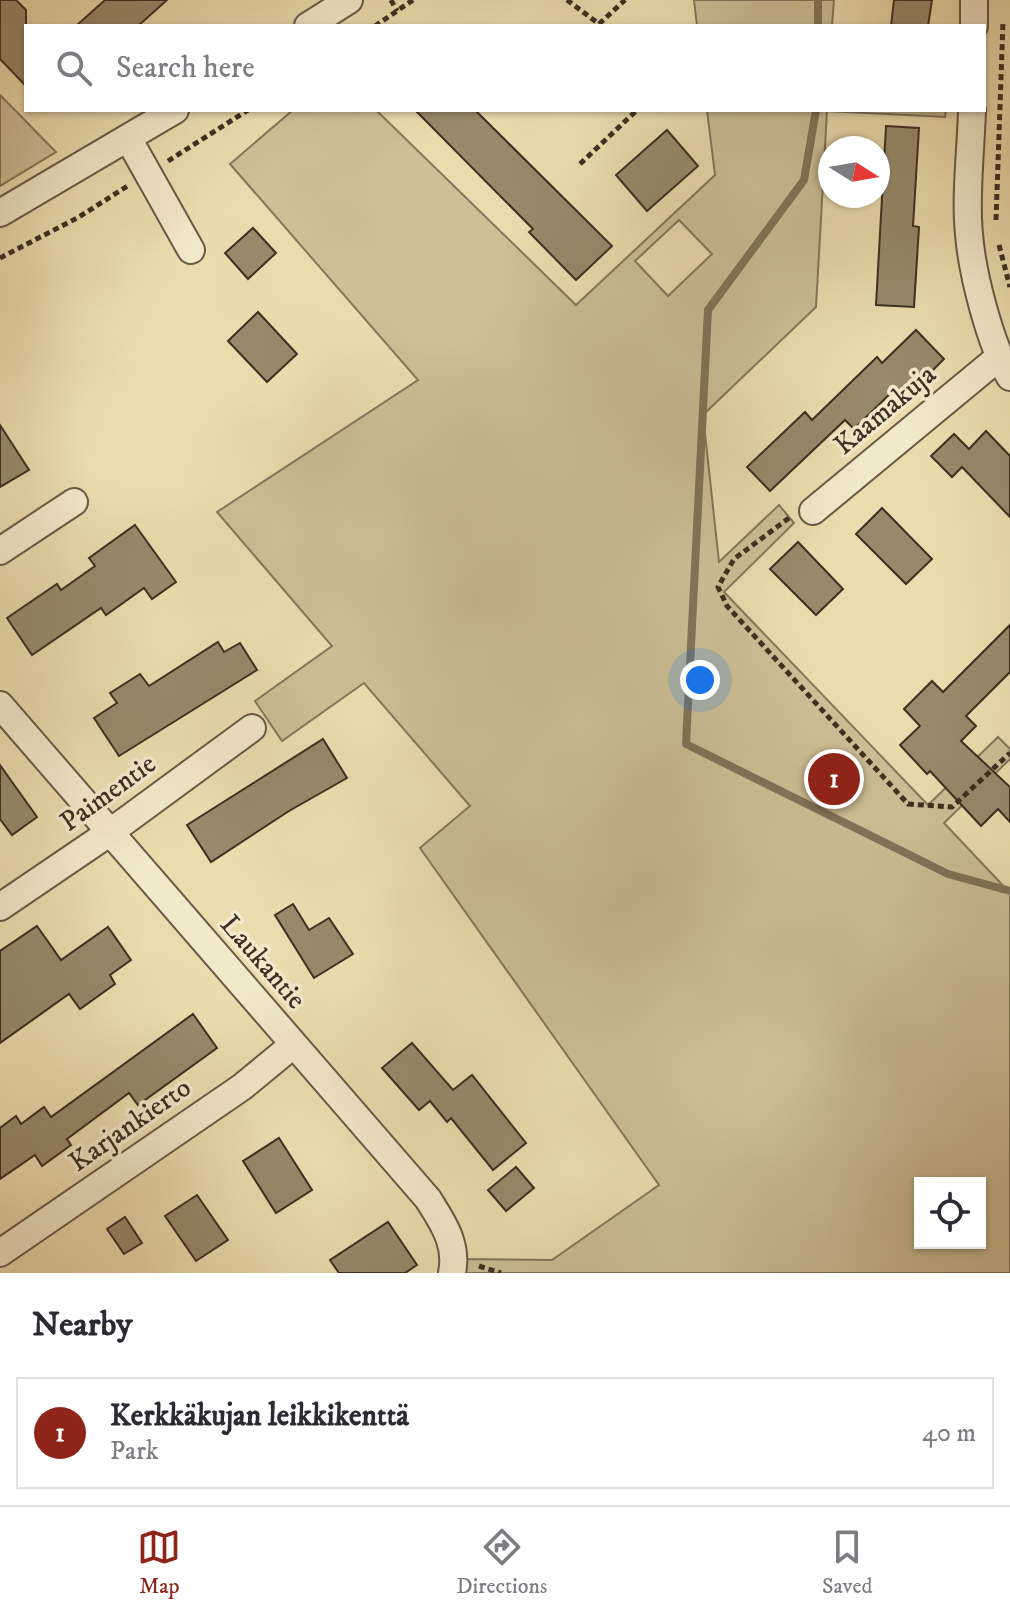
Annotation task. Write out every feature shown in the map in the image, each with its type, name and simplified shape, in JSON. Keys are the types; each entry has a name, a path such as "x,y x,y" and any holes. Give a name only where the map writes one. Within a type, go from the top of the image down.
{"street":[{"path":"311,24 349,0"},
{"path":"974,0 974,24"},
{"path":"0,213 172,112"},
{"path":"972,112 969,234 982,302 1004,368"},
{"path":"128,138 191,250"},
{"name":"Kaamakuja","path":"813,511 1004,368"},
{"path":"0,551 74,502"},
{"name":"Laukantie","path":"0,705 428,1199 448,1231 455,1259 452,1273"},
{"name":"Paimentie","path":"0,907 109,833 252,728"},
{"name":"Karjankierto","path":"0,1253 242,1087 293,1045"}],"path":[{"path":"391,0 397,11"},
{"path":"378,24 413,0"},
{"path":"567,0 599,24 625,0"},
{"path":"1003,14 996,235 1010,287"},
{"path":"580,164 635,112"},
{"path":"813,511 789,517 734,559 718,587 727,606 908,804 952,807 1010,753"}],"shaded area":[{"path":"694,0 834,0 832,24 697,24"},
{"path":"0,95 56,152 0,186"},
{"path":"291,112 378,112 576,305 715,175 707,112 827,112 826,136 818,136 818,208 822,208 816,307 703,415 719,562 779,505 794,523 724,592 928,805 998,737 1010,749 1010,759 944,823 1010,893 1010,1273 452,1273 455,1259 552,1260 659,1185 420,848 470,806 364,683 282,741 255,701 332,646 217,512 418,380 230,164","holes":["679,220 712,254 668,296 635,261"]},
{"path":"847,112 946,112 945,117"}],"building":[{"path":"0,0 16,0 26,10 24,84 0,59"},
{"path":"105,0 167,0 140,24 78,24"},
{"path":"894,0 932,0 928,24 891,24"},
{"path":"417,112 477,112 612,246 576,280 529,232 533,229"},
{"path":"886,126 919,128 913,226 919,227 914,307 876,305 881,208 890,208 890,136 885,136"},
{"path":"667,130 698,166 647,211 616,175"},
{"path":"253,228 276,253 248,279 225,253"},
{"path":"258,312 297,354 267,382 228,341"},
{"path":"916,330 944,359 905,398 896,388 854,429 845,420 770,491 747,467 805,412 812,420 877,357 882,363"},
{"path":"0,425 29,470 0,487"},
{"path":"986,431 1010,456 1010,517 962,467 952,477 931,456 954,434 969,449"},
{"path":"882,508 932,559 906,584 856,534"},
{"path":"135,525 176,582 152,599 144,588 106,615 101,608 32,655 7,618 57,584 61,590 95,566 89,558"},
{"path":"798,542 843,589 816,615 770,569"},
{"path":"1010,625 1010,672 966,716 976,726 961,741 1010,787 1010,822 998,809 981,826 930,771 927,774 900,745 920,726 904,709 932,681 943,692"},
{"path":"218,642 224,652 240,643 257,670 119,756 94,718 117,703 110,693 140,674 149,686"},
{"path":"323,739 347,778 289,811 211,862 187,825"},
{"path":"0,765 37,817 12,835 0,819"},
{"path":"293,904 309,930 329,918 353,954 314,978 275,915"},
{"path":"37,926 61,960 108,927 131,960 110,975 115,984 80,1009 69,994 0,1043 0,951"},
{"path":"193,1014 217,1048 138,1105 129,1093 67,1139 71,1145 42,1166 35,1155 0,1179 0,1128 16,1116 21,1124 44,1107 51,1117"},
{"path":"412,1043 453,1090 472,1075 526,1143 493,1170 451,1118 447,1122 430,1101 419,1110 382,1068"},
{"path":"279,1138 312,1190 276,1213 243,1161"},
{"path":"516,1167 534,1188 506,1211 488,1190"},
{"path":"197,1195 228,1240 196,1261 165,1216"},
{"path":"125,1217 142,1243 124,1254 107,1229"},
{"path":"388,1222 417,1265 405,1273 339,1273 330,1260"}],"waterway":[{"path":"818,0 818,24"},
{"path":"816,112 804,180 708,310 686,744 948,874 1010,891"}],"place":[{"name":"Kerkkäkujan leikkikenttä","path":"834,779"}]}
